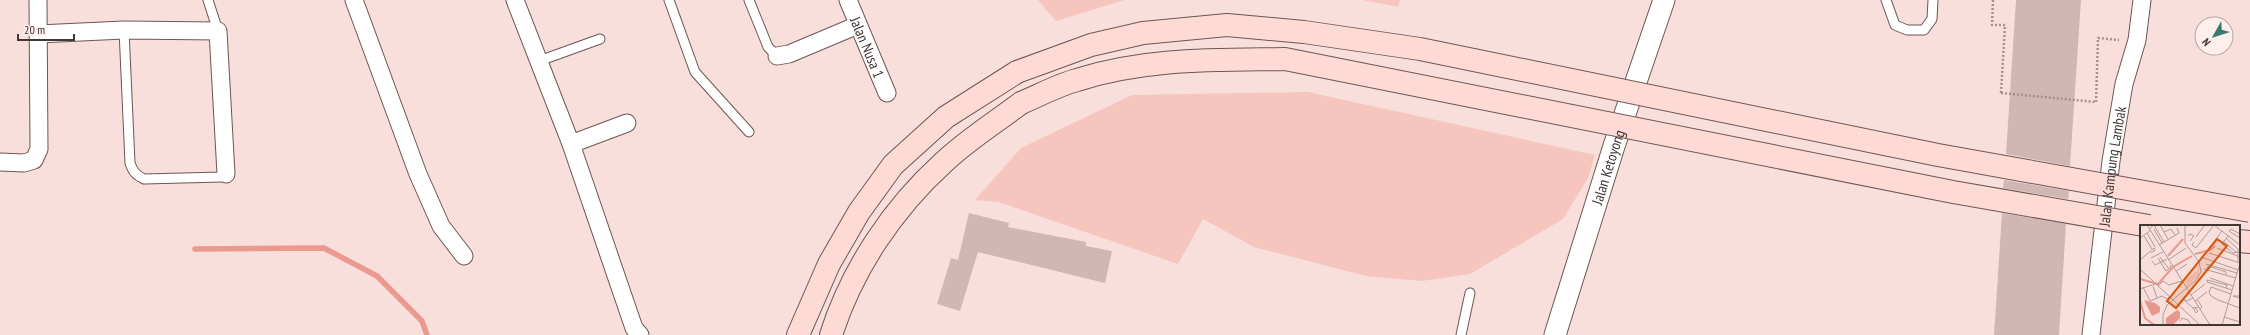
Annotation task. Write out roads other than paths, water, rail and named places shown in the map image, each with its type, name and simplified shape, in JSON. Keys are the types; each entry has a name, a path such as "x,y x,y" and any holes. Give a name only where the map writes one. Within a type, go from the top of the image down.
{"main road":[{"path":"798,335 832,258 859,212 893,165 946,117 1016,72 1090,45 1144,33 1227,25 1304,32 1420,49 1938,155 2250,211"},
{"path":"831,335 836,318 863,262 901,205 944,161 1021,103 1077,80 1135,66 1188,60 1285,59 1953,192 2143,225"},
{"path":"2240,241 2250,242"}],"street":[{"path":"0,162 24,163 34,160 39,149 38,0"},
{"path":"354,0 418,174 441,226 464,256"},
{"path":"515,0 571,144 634,328 640,335"},
{"name":"Jalan Nusa 1","path":"848,0 887,94"},
{"name":"Jalan Ketoyong","path":"1555,335 1614,146 1664,0"},
{"name":"Jalan Kampung Lambak","path":"2091,335 2111,161 2124,84 2137,40 2142,0"},
{"path":"777,56 789,54 858,24"},
{"path":"38,34 124,30 218,31 226,174"},
{"path":"571,144 627,123"}],"lane":[{"path":"208,0 218,31"},
{"path":"669,0 695,72 749,132"},
{"path":"749,0 768,47 777,56"},
{"path":"1886,0 1895,25 1907,30 1924,30 1932,19 1933,0"},
{"path":"124,30 130,163 132,170 136,175 144,179 222,177 226,174"},
{"path":"539,61 600,39"},
{"path":"1462,335 1470,293"}],"waterway":[{"path":"195,249 324,248 377,276 422,321 427,335"}]}
